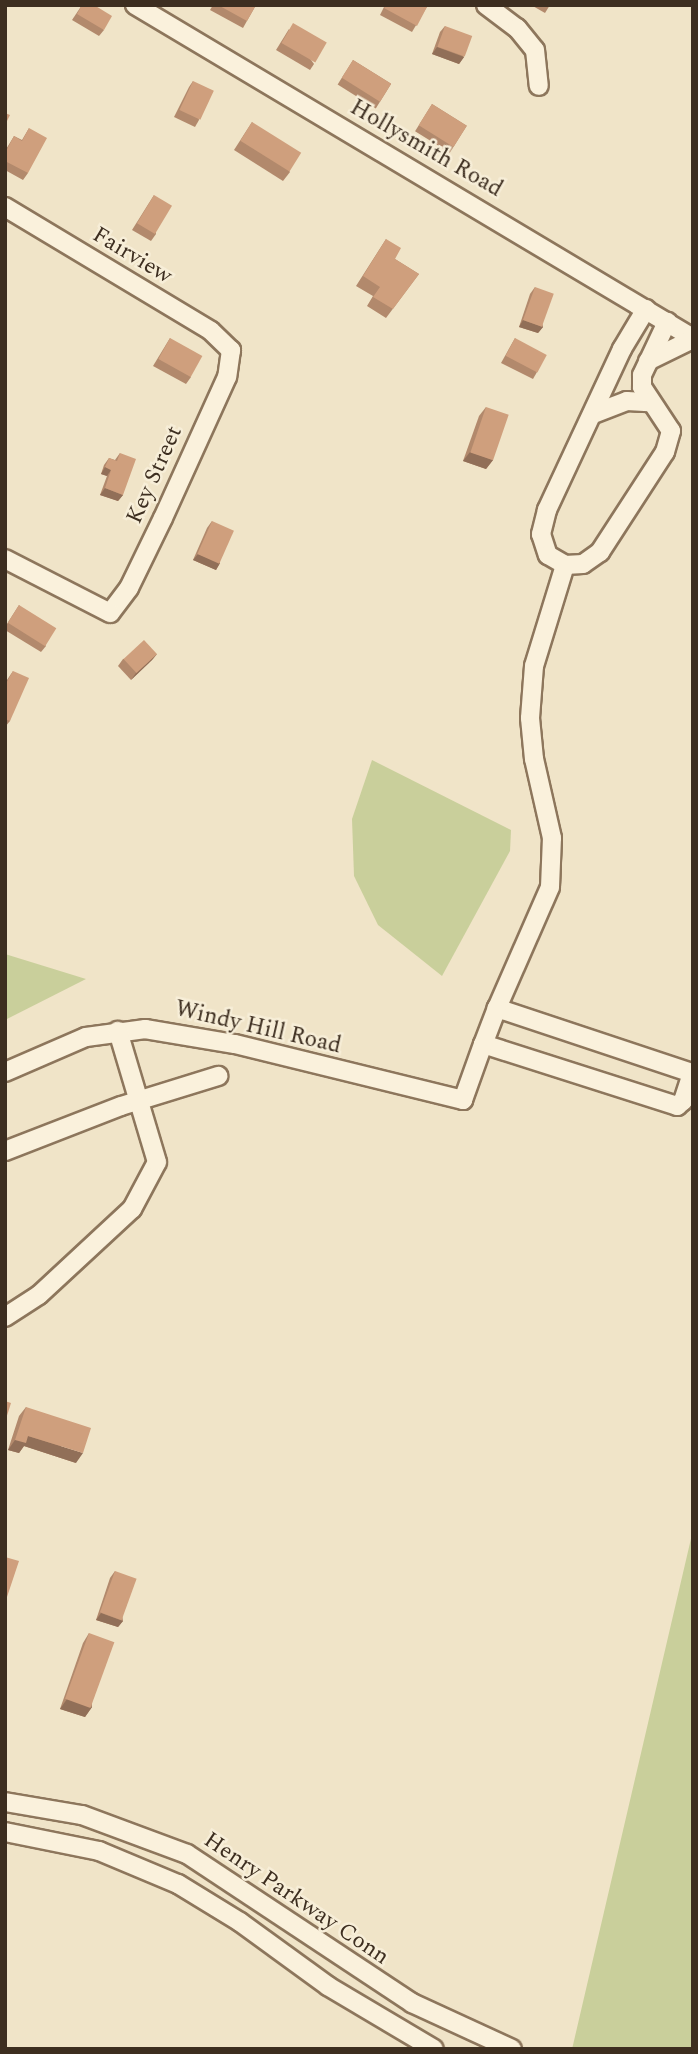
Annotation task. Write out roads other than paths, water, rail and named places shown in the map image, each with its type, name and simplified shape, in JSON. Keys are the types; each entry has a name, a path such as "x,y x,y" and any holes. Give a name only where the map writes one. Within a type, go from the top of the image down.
{"street":[{"name":"Hollysmith Road","path":"135,5 693,338"},
{"path":"486,5 517,28 535,50 539,86"},
{"name":"Fairview","path":"5,207 211,331 231,351"},
{"path":"646,309 622,349 547,510 541,534 548,555 565,565 583,564 600,552 665,452 671,431 649,402 642,387 648,361 667,322"},
{"path":"648,361 693,338"},
{"name":"Key Street","path":"7,566 110,613 129,588 163,518 227,377 231,351"},
{"path":"593,414 627,401 649,402"},
{"path":"497,1008 686,1067 692,1073 683,1101 677,1106 483,1044 497,1008 550,887 552,838 534,759 530,718 534,666 565,565"},
{"path":"5,1317 39,1295 132,1209 157,1162 142,1101 118,1031"},
{"name":"Windy Hill Road","path":"5,1072 86,1037 118,1031 184,1033 463,1100 483,1044"},
{"path":"5,1152 218,1076"},
{"name":"Henry Parkway Conn","path":"5,1802 82,1815 187,1854 412,2003 512,2049"},
{"path":"5,1832 99,1851 178,1884 240,1922 328,1986 434,2049"}]}
